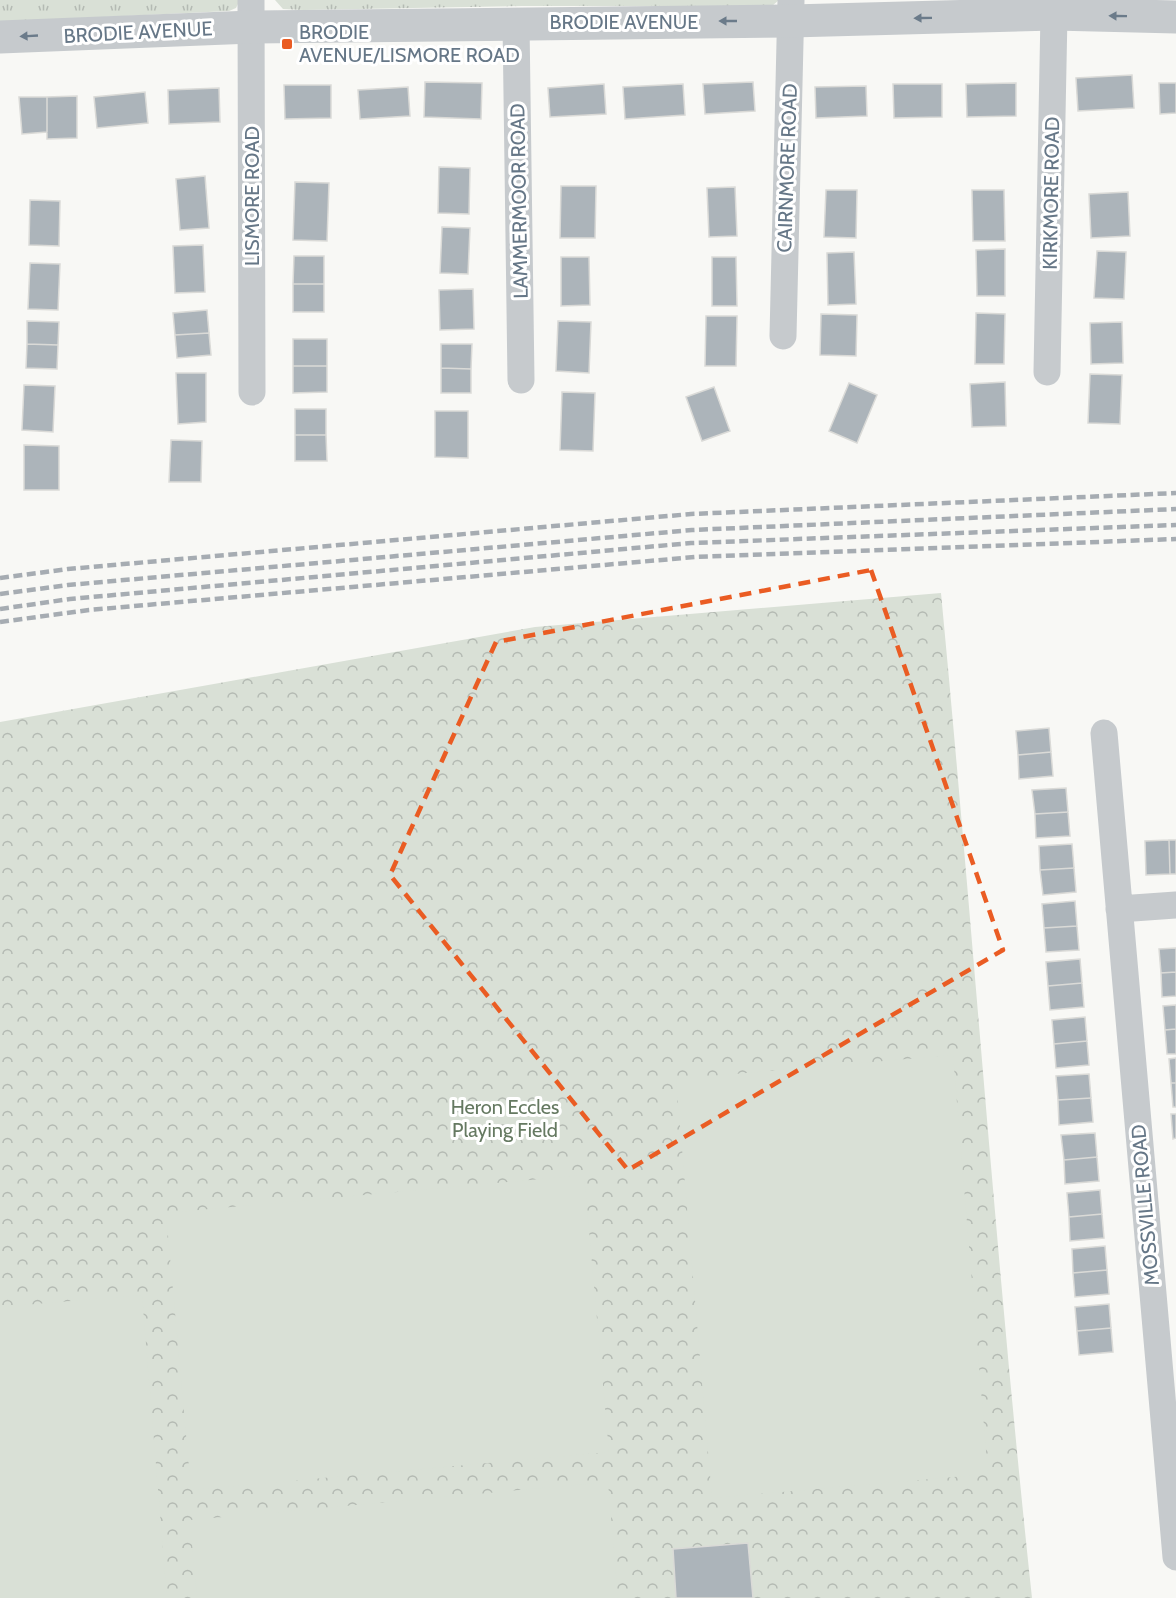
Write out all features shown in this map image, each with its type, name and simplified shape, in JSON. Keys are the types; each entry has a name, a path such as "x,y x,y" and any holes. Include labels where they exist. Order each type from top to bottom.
{"street":[{"name":"BRODIE AVENUE","path":"0,37 252,13 516,23 791,10 1176,17"},
{"name":"CAIRNMORE ROAD","path":"783,336 791,10"},
{"name":"LISMORE ROAD","path":"252,13 252,392"},
{"name":"KIRKMORE ROAD","path":"1047,372 1054,14"},
{"name":"LAMMERMOOR ROAD","path":"516,23 521,380"},
{"name":"MOSSVILLE ROAD","path":"1104,733 1176,1557"},
{"path":"1119,909 1176,905"}],"highlighted area":[{"path":"871,570 1003,950 628,1170 390,875 496,642"}],"green space":[{"path":"0,0 240,0 236,8 229,11 0,22"},
{"path":"275,0 779,0 772,6 523,6 303,10 283,9"},
{"name":"Heron Eccles Playing Field","path":"941,593 1007,1347 1032,1598 0,1598 0,722 535,627"},
{"path":"953,1055 988,1474 712,1498 676,1079"},
{"path":"584,1175 609,1452 191,1490 166,1213"},
{"path":"142,1295 167,1598 0,1598 0,1307"},
{"path":"608,1482 618,1598 197,1598 190,1520"}],"building":[{"path":"1132,75 1134,108 1078,111 1076,78"},
{"path":"425,82 482,83 481,119 424,117"},
{"path":"753,82 755,111 705,114 703,84"},
{"path":"1016,83 1016,116 967,117 966,84"},
{"path":"1159,83 1176,83 1176,113 1160,114"},
{"path":"604,84 606,114 550,117 548,88"},
{"path":"683,84 685,115 625,119 623,87"},
{"path":"893,84 942,84 942,117 894,118"},
{"path":"284,85 331,85 331,118 285,119"},
{"path":"866,86 867,116 816,118 815,87"},
{"path":"408,87 410,116 360,119 358,90"},
{"path":"219,88 220,122 169,124 168,90"},
{"path":"145,92 148,123 97,128 94,97"},
{"path":"77,96 77,138 47,139 47,97"},
{"path":"19,97 47,97 47,132 22,134"},
{"path":"439,167 470,168 469,214 438,213"},
{"path":"205,176 209,228 180,230 176,179"},
{"path":"295,182 329,183 327,241 293,240"},
{"path":"561,186 596,186 595,238 560,238"},
{"path":"735,187 737,236 709,237 707,188"},
{"path":"826,190 857,190 856,238 824,237"},
{"path":"972,190 1004,190 1005,241 973,241"},
{"path":"1128,192 1130,236 1091,238 1089,194"},
{"path":"30,200 60,201 59,246 29,245"},
{"path":"442,227 470,228 468,274 440,273"},
{"path":"203,245 205,292 175,293 173,246"},
{"path":"1005,249 1005,296 977,296 976,250"},
{"path":"1097,251 1126,252 1124,299 1094,298"},
{"path":"854,252 856,304 828,305 827,253"},
{"path":"294,256 324,256 324,284 293,284"},
{"path":"561,257 589,257 590,305 561,306"},
{"path":"712,257 736,257 737,306 712,306"},
{"path":"30,263 60,264 58,310 28,309"},
{"path":"293,284 324,284 324,312 293,312"},
{"path":"473,289 474,329 440,330 439,290"},
{"path":"207,310 209,333 175,335 173,313"},
{"path":"976,313 1005,314 1004,364 975,364"},
{"path":"821,314 857,315 856,356 820,355"},
{"path":"706,316 737,316 736,366 705,366"},
{"path":"27,321 59,322 58,345 27,344"},
{"path":"558,321 591,322 589,373 556,371"},
{"path":"1122,322 1123,363 1091,364 1090,323"},
{"path":"209,333 211,355 177,358 175,335"},
{"path":"293,339 327,339 327,366 293,366"},
{"path":"27,344 58,345 57,369 26,368"},
{"path":"441,344 472,344 471,369 441,368"},
{"path":"293,366 327,366 327,392 293,393"},
{"path":"441,368 471,369 471,393 441,393"},
{"path":"176,373 206,373 206,422 178,424"},
{"path":"1090,374 1122,375 1120,424 1088,423"},
{"path":"1005,382 1006,426 972,427 970,384"},
{"path":"849,383 877,395 857,443 829,431"},
{"path":"24,385 55,386 53,432 22,430"},
{"path":"714,387 730,431 702,441 686,397"},
{"path":"562,392 595,393 593,451 560,450"},
{"path":"295,409 326,409 326,435 295,435"},
{"path":"435,411 468,411 468,458 435,457"},
{"path":"295,435 326,435 327,461 295,461"},
{"path":"171,440 202,441 201,482 169,482"},
{"path":"24,445 59,446 59,490 24,490"},
{"path":"1049,728 1051,752 1018,755 1016,731"},
{"path":"1051,752 1053,776 1019,779 1018,755"},
{"path":"1066,788 1068,812 1035,814 1032,790"},
{"path":"1068,812 1070,836 1036,838 1035,814"},
{"path":"1169,840 1170,874 1146,875 1145,841"},
{"path":"1169,840 1176,840 1176,874 1170,874"},
{"path":"1072,844 1074,868 1040,870 1039,846"},
{"path":"1074,868 1076,892 1043,895 1040,870"},
{"path":"1075,901 1077,926 1044,928 1042,904"},
{"path":"1077,926 1079,950 1046,952 1044,928"},
{"path":"1176,948 1176,972 1161,973 1159,949"},
{"path":"1080,959 1082,983 1048,986 1046,962"},
{"path":"1176,972 1176,996 1162,997 1161,973"},
{"path":"1082,983 1084,1007 1050,1010 1048,986"},
{"path":"1176,1005 1176,1029 1165,1030 1163,1006"},
{"path":"1085,1017 1087,1041 1054,1044 1052,1020"},
{"path":"1176,1029 1176,1054 1167,1054 1165,1030"},
{"path":"1087,1041 1089,1065 1056,1068 1054,1044"},
{"path":"1176,1058 1176,1083 1171,1083 1169,1059"},
{"path":"1089,1074 1091,1098 1058,1100 1056,1076"},
{"path":"1171,1083 1176,1083 1176,1107 1173,1107"},
{"path":"1091,1098 1093,1122 1059,1125 1058,1100"},
{"path":"1171,1114 1176,1114 1176,1138 1173,1139"},
{"path":"1095,1133 1097,1157 1064,1160 1061,1135"},
{"path":"1097,1157 1099,1181 1065,1184 1064,1160"},
{"path":"1100,1190 1102,1214 1069,1217 1067,1193"},
{"path":"1102,1214 1104,1238 1070,1241 1069,1217"},
{"path":"1105,1246 1107,1270 1073,1273 1072,1249"},
{"path":"1107,1270 1109,1294 1075,1297 1073,1273"},
{"path":"1109,1304 1111,1328 1077,1331 1075,1307"},
{"path":"1111,1328 1113,1352 1079,1355 1077,1331"},
{"path":"748,1543 753,1598 676,1598 673,1549"}],"railway":[{"path":"0,578 68,569 691,514 1176,493"},
{"path":"0,594 68,585 692,530 1176,509"},
{"path":"0,609 70,599 691,543 1176,525"},
{"path":"0,622 89,610 695,557 1176,539"}],"place":[{"name":"BRODIE AVENUE/LISMORE ROAD","path":"287,44"}]}
